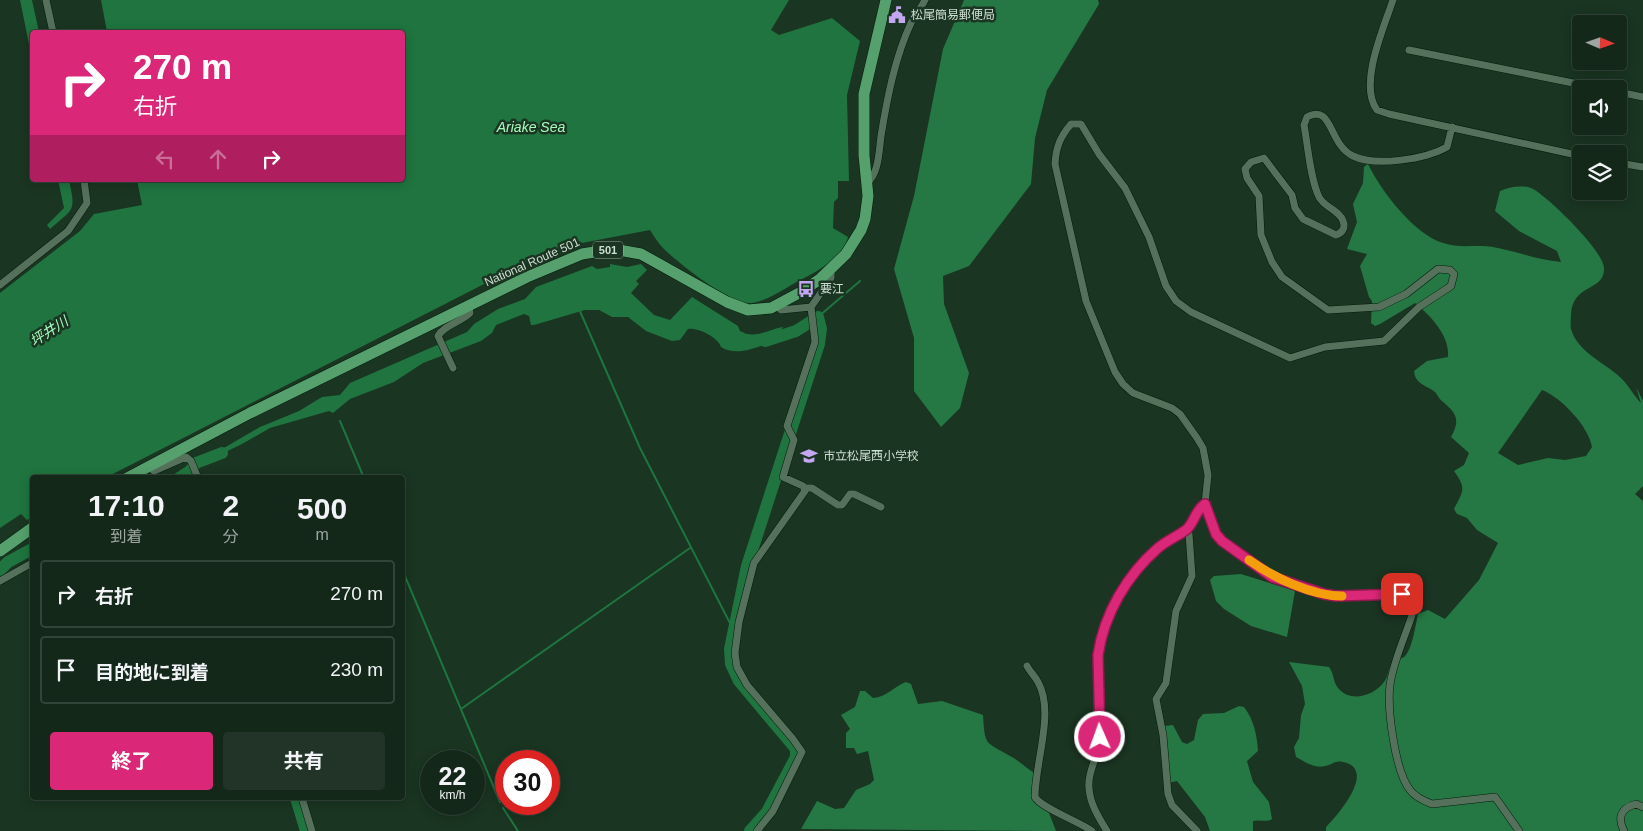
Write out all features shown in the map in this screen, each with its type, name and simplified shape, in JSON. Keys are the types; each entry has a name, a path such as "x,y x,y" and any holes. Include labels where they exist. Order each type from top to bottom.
{"highway":[{"name":"National Route 501","path":"132,475 469,306 566,260 596,250 613,249 628,251 652,259 738,307 762,310 777,306 801,292 831,269 846,254 861,230 867,208 864,155 864,94 886,0"},
{"path":"0,551 30,529"}],"street":[{"path":"46,0 53,30"},
{"path":"867,183 872,179 876,167 887,99 905,38 925,0"},
{"path":"1393,0 1374,58 1370,79 1373,104 1377,110 1540,149 1572,154"},
{"path":"1409,50 1572,83"},
{"path":"1627,93 1643,96"},
{"path":"1452,127 1447,147 1437,153 1418,158 1369,160 1353,156 1341,148 1326,118 1322,114 1314,113 1307,117 1304,125 1317,191 1325,206 1341,216 1343,221 1344,228 1336,236 1303,219 1295,208 1292,195 1264,158 1251,162 1245,169 1247,178 1259,196 1261,236 1272,262 1282,277 1328,310 1379,307 1406,294 1438,269 1444,269 1454,274 1451,286 1419,307 1384,341 1325,347 1290,358 1191,312 1176,301 1166,286 1149,237 1125,188 1098,154 1081,124 1072,124 1062,135 1056,150 1055,164 1090,314 1123,384 1133,393 1172,408 1180,414 1203,448 1208,476 1205,504 1216,534 1222,541 1272,577 1336,596 1402,594 1408,599 1412,615 1390,683 1389,701 1390,724 1401,772 1405,781 1410,790 1423,801 1432,804 1495,798 1519,831"},
{"path":"1627,164 1643,167"},
{"path":"0,285 68,231 87,202 84,182"},
{"path":"831,269 831,278 812,310 816,335 787,426 794,440 784,477 805,488 812,488 838,505 842,505 850,494 854,494 881,507"},
{"path":"453,368 439,339 441,331 465,318 470,313 469,306"},
{"path":"777,306 781,310 812,310"},
{"path":"148,466 154,471 186,457 191,461 197,474"},
{"path":"757,831 773,811 802,752 741,675 735,653 736,636 754,563 805,491 805,488"},
{"path":"1108,831 1096,814 1090,796 1089,777 1099,750 1098,655 1100,644 1118,596 1132,577 1170,537 1187,529 1198,508 1205,504"},
{"path":"1187,529 1192,576 1176,611 1166,683 1159,690 1156,699 1163,736 1168,794 1172,805 1197,831"},
{"path":"0,581 30,564"},
{"path":"1027,666 1038,682 1046,714 1035,776 1035,797 1050,809 1071,817 1092,831"},
{"path":"303,800 312,831"},
{"path":"1624,831 1620,824 1622,810 1626,806 1636,804 1643,807"}],"shaded area":[{"path":"964,0 1098,0 1099,4 1047,90 1035,138 1031,184 969,266 943,276 944,304 969,373 960,408 941,427 914,391 914,338 894,269 914,196 943,49"},
{"path":"1368,164 1381,186 1410,221 1421,231 1443,243 1456,246 1493,247 1561,262 1557,251 1519,231 1495,211 1500,191 1521,186 1533,189 1562,213 1595,249 1601,260 1604,268 1603,276 1600,281 1577,297 1571,314 1571,329 1580,345 1616,373 1641,403 1636,387 1643,401 1643,486 1635,494 1643,501 1643,831 1326,831 1326,827 1352,793 1357,774 1353,766 1343,762 1318,767 1296,757 1294,747 1299,738 1301,715 1305,704 1302,686 1289,662 1329,667 1335,683 1343,693 1362,696 1374,691 1386,680 1393,661 1403,658 1407,654 1418,614 1428,610 1445,619 1479,580 1498,543 1477,530 1467,518 1457,514 1454,509 1460,498 1462,486 1454,471 1464,465 1469,453 1451,437 1456,425 1454,413 1435,392 1416,379 1414,371 1427,361 1448,357 1448,349 1443,334 1433,320 1415,303 1380,324 1375,326 1371,323 1372,301 1369,297 1360,266 1367,254 1347,249 1357,222 1353,204 1363,183 1364,167","holes":["1542,390 1565,406 1586,431 1592,447 1586,456 1565,460 1548,458 1518,465 1498,453"]},
{"path":"1241,574 1295,591 1287,637 1251,626 1224,609 1216,601 1210,580 1214,576"},
{"path":"906,682 911,684 918,704 942,701 983,715 988,742 1033,772 1033,794 1036,803 1049,813 1056,831 801,829 817,801 835,809 844,808 856,790 870,784 874,780 868,751 857,754 854,748 846,748 846,733 850,729 841,715 855,707 860,691 865,691 873,698 886,694"},
{"path":"1239,706 1244,707 1254,728 1258,751 1247,761 1253,782 1269,802 1272,819 1253,821 1253,831 1210,831 1205,817 1177,781 1168,783 1167,740 1164,726 1173,725 1182,742 1187,744 1194,740 1198,720 1203,714 1224,713"}],"water":[{"path":"20,0 32,0 39,30 30,30 30,49"},
{"name":"Ariake Sea","path":"101,0 789,0 771,30 779,35 832,18 860,41 847,95 849,181 838,181 838,198 834,202 833,228 848,237 842,250 826,265 774,295 753,303 733,298 706,283 663,248 650,230 582,243 552,258 525,263 111,475 30,475 30,518 27,520 21,514 0,528 0,293 80,231 94,214 142,205 137,182 405,182 405,30 107,30"},
{"path":"58,182 69,182 72,204 68,213 50,229 47,225 64,208"},
{"path":"610,264 627,267 641,264 647,270 636,281 639,284 631,293 654,315 670,320 692,297 738,326 740,331 746,333 757,334 783,327 779,334 780,338 750,349 735,351 721,347 712,336 697,330 688,329 680,340 672,341 646,331 628,317 612,317 599,310 585,310 534,325 531,325 529,316 524,314 496,325 492,333 481,341 423,363 394,382 350,399 333,413 329,411 270,428 207,461 205,459 260,427 299,411 322,397 340,395 350,383 467,332 474,324 498,309 525,299 536,287 592,266 597,269 610,267"}],"waterway":[{"path":"818,317 860,281"},
{"path":"579,309 640,448 733,629"},
{"path":"750,831 767,812 796,757 796,749 739,681 731,664 730,649 747,566 819,344 821,329 818,317 796,331 765,341"},
{"path":"340,421 363,475"},
{"path":"184,475 190,471 196,463 222,453"},
{"path":"461,709 690,548"},
{"path":"0,570 8,562 30,550"},
{"path":"405,576 495,790"},
{"path":"297,800 306,831"},
{"path":"508,815 518,831"}],"slow traffic":[{"path":"1249,560 1272,577 1324,594 1342,596"}],"place":[{"name":"松尾簡易郵便局","path":"897,15"},
{"name":"要江","path":"806,289"},
{"name":"市立松尾西小学校","path":"809,456"}],"route":[{"path":"1100,737 1098,655 1100,644 1118,596 1156,550 1170,537 1187,529 1198,508 1205,504 1216,534 1222,541 1272,577 1336,596 1402,594"}],"water label":[{"name":"坪井川","path":"49,331"}]}
